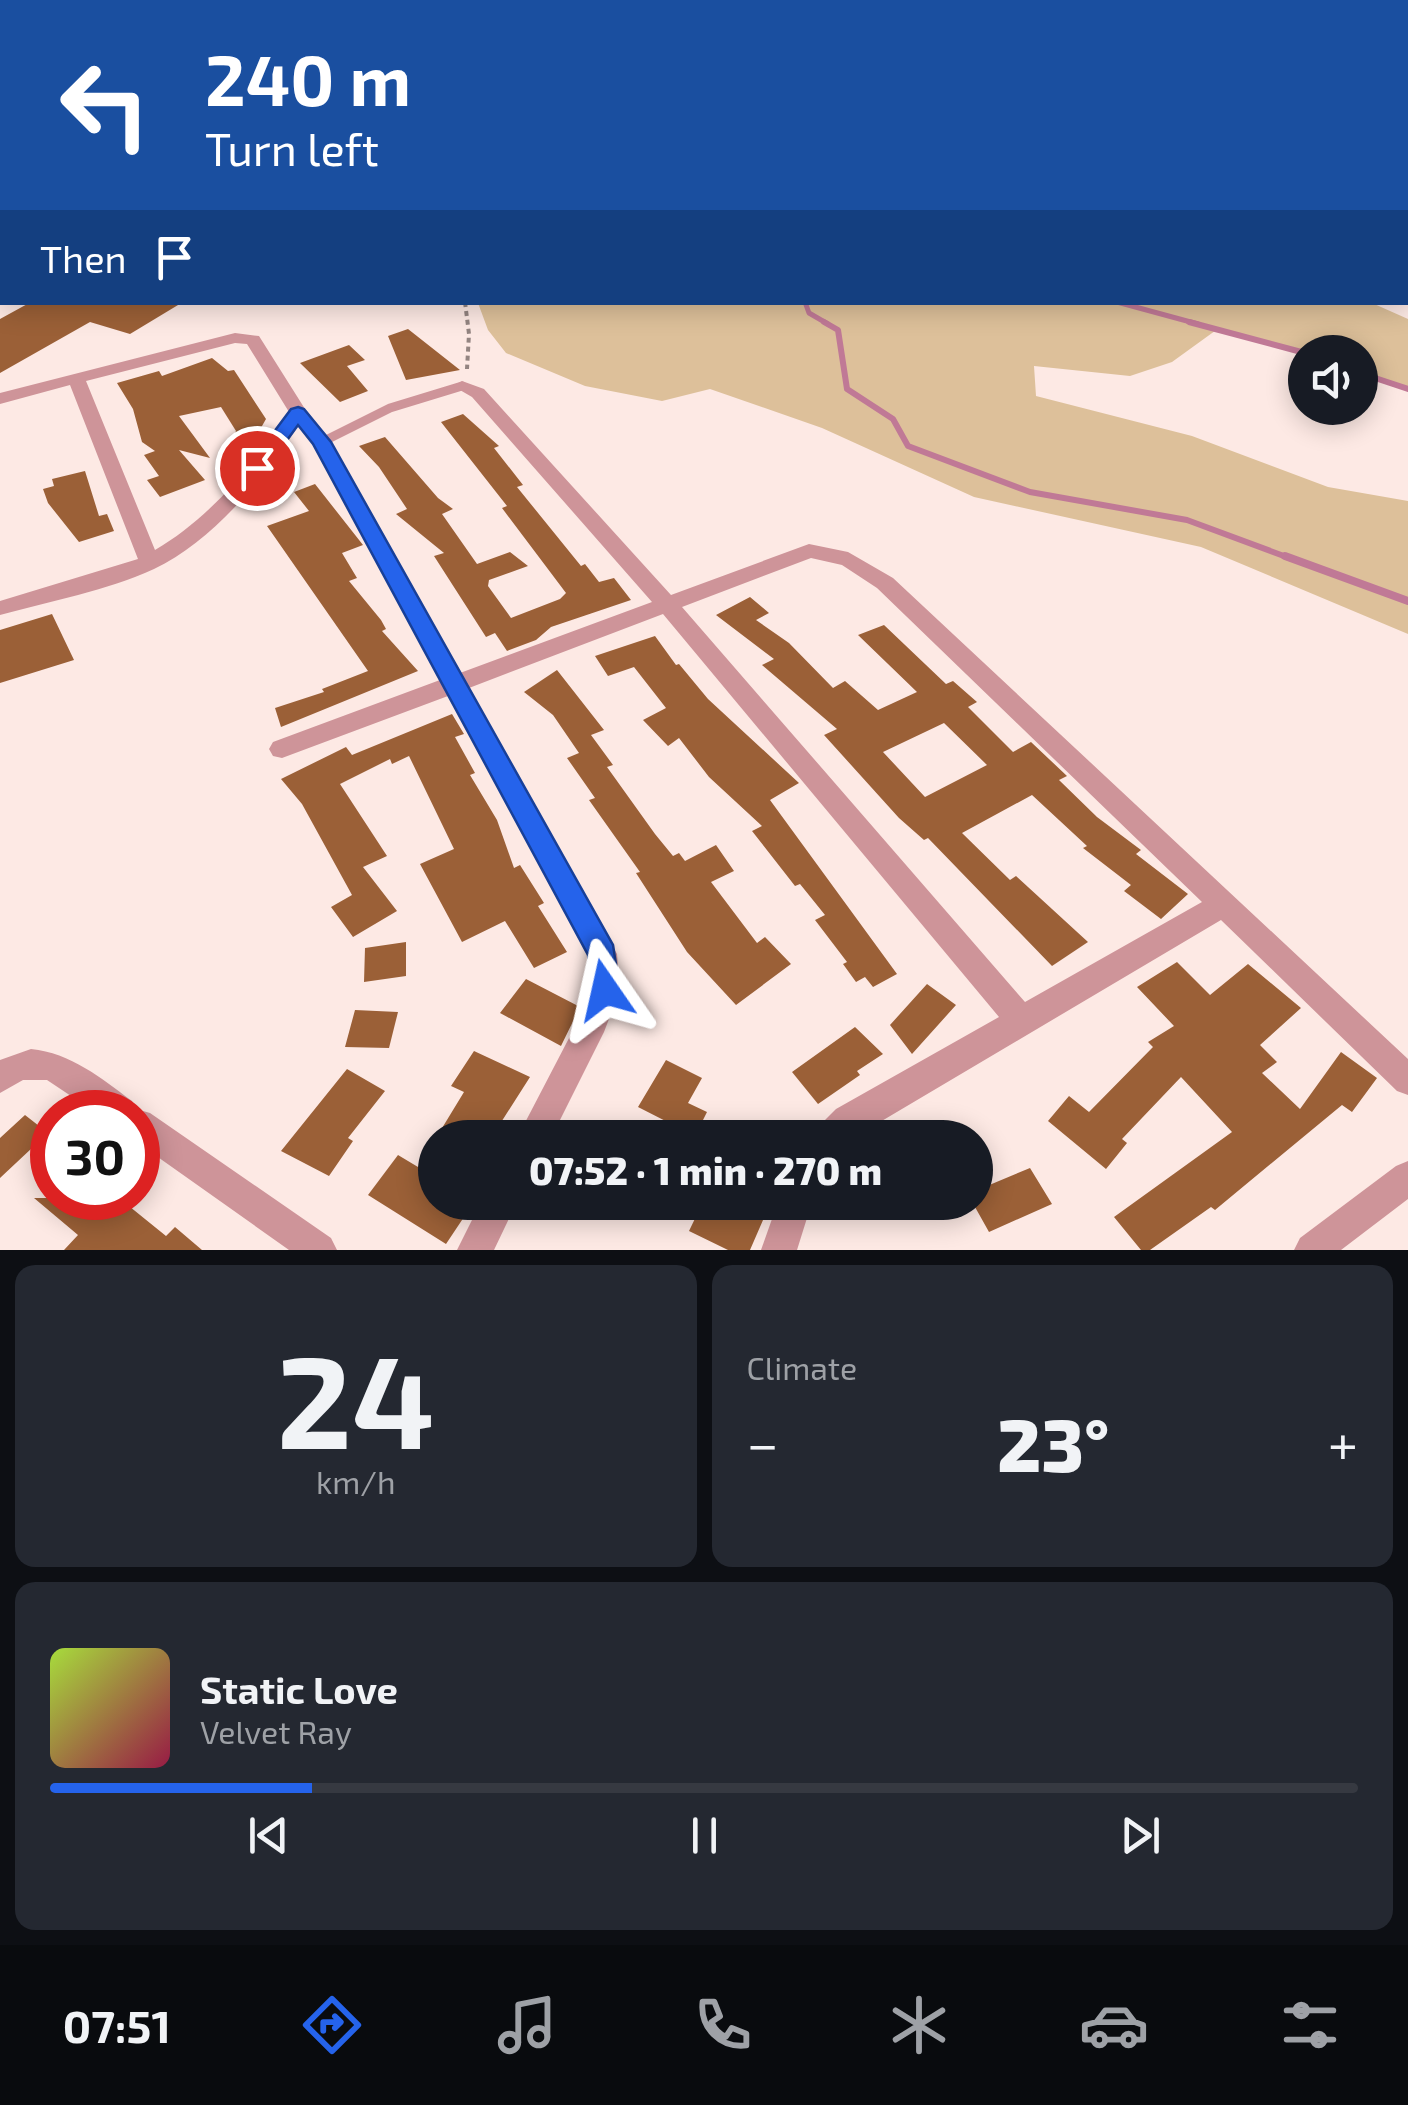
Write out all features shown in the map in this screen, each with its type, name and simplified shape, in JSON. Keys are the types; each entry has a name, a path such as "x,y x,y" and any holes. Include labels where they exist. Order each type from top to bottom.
{"street":[{"path":"0,399 206,343 234,338 253,340 298,412 322,442 602,954 605,990 594,1022 543,1120"},
{"path":"76,379 150,562"},
{"path":"462,386 478,393 665,602 1022,1021"},
{"path":"0,608 150,562 200,526 234,493 279,443 298,412"},
{"path":"282,749 665,602 809,551 833,551 852,559 885,583 1408,1080"},
{"path":"847,1120 1222,906"},
{"path":"0,1078 25,1062 49,1063 88,1090"},
{"path":"160,1139 319,1250"},
{"path":"1312,1250 1408,1178"},
{"path":"475,1250 491,1220"},
{"path":"779,1250 790,1220"}],"lane":[{"path":"322,442 378,410 420,393 462,386"}],"path":[{"path":"462,386 469,352 465,305"}],"shaded area":[{"path":"479,305 1376,305 1408,319 1408,389 1378,379 1378,335 1288,335 1288,348 1219,328 1172,362 1130,376 1034,366 1036,396 1192,436 1328,487 1408,501 1408,634 1201,547 974,497 822,428 710,389 662,401 585,386 506,353 488,330"}],"building":[{"path":"26,305 178,305 130,334 90,322 0,373 0,319"},
{"path":"408,329 460,370 406,380 388,336"},
{"path":"349,345 365,360 347,366 368,391 340,402 300,363"},
{"path":"212,358 228,371 234,370 266,419 239,466 221,461 236,431 221,407 179,416 210,458 179,450 205,480 160,497 147,480 159,476 144,455 155,451 142,442 133,409 117,383 159,371 162,376"},
{"path":"463,414 499,446 494,448 523,485 517,487 581,566 585,564 599,582 614,578 631,600 551,627 536,640 507,651 495,633 486,637 434,556 444,553 396,514 407,509 379,467 359,446 385,437 438,498 453,509 442,514 477,564 510,552 528,566 489,580 488,586 511,618 566,593 502,508 507,506 441,422"},
{"path":"85,471 99,516 107,514 114,531 79,542 48,503 43,489 54,486 52,479"},
{"path":"315,484 363,545 342,553 357,578 349,581 381,620 386,629 382,631 418,671 281,727 275,708 324,692 322,689 368,671 267,526 309,511 294,492"},
{"path":"750,597 769,613 756,620 789,643 833,688 845,681 878,710 917,692 858,635 884,625 946,684 953,681 977,702 968,707 1013,752 1031,742 1067,776 1059,780 1097,817 1141,850 1136,854 1188,894 1161,919 1124,891 1131,885 1083,848 1087,846 1032,795 962,833 1010,880 1016,876 1088,942 1052,966 928,838 924,840 899,818 824,735 837,729 762,665 774,659 716,615","holes":["944,723 987,765 925,797 883,752"]},
{"path":"52,614 74,660 0,683 0,630"},
{"path":"655,636 708,699 799,783 770,800 897,974 873,987 865,977 856,982 843,964 847,962 815,920 825,915 800,884 795,886 752,831 762,826 709,777 679,738 668,746 643,720 666,708 634,667 608,676 595,656"},
{"path":"557,670 604,730 591,735 613,765 607,767 655,834 673,856 679,853 685,861 716,845 734,871 711,882 757,943 765,937 791,964 736,1005 687,952 636,873 640,872 589,800 595,798 567,758 579,753 553,715 524,692"},
{"path":"452,714 464,734 455,737 475,773 470,775 497,820 514,868 520,865 544,903 538,906 567,952 534,968 505,921 462,942 420,864 454,849 409,756 392,764 390,759 340,784 387,856 363,867 397,911 353,937 331,907 352,895 302,804 281,779 346,747 352,755"},
{"path":"406,942 406,976 364,982 365,948"},
{"path":"1177,962 1210,995 1248,964 1301,1008 1260,1045 1277,1062 1262,1073 1300,1109 1341,1052 1377,1078 1352,1112 1342,1105 1215,1210 1211,1207 1150,1250 1141,1250 1114,1217 1232,1132 1181,1077 1122,1139 1127,1143 1106,1169 1048,1121 1069,1096 1089,1112 1153,1047 1148,1042 1174,1026 1137,987"},
{"path":"526,979 580,1007 561,1046 500,1013"},
{"path":"927,984 956,1005 912,1054 890,1025"},
{"path":"355,1010 398,1012 389,1048 345,1047"},
{"path":"855,1027 883,1054 818,1104 792,1072"},
{"path":"474,1051 530,1077 503,1120 447,1120 464,1092 451,1086"},
{"path":"666,1060 702,1078 688,1103 707,1112 703,1120 664,1120 638,1107"},
{"path":"347,1069 385,1091 348,1138 353,1141 329,1176 281,1151"},
{"path":"25,1115 30,1119 30,1150 0,1178 0,1138"},
{"path":"398,1155 418,1167 418,1220 462,1220 446,1244 368,1195"},
{"path":"1030,1168 1052,1204 989,1232 982,1220 993,1220 993,1183"},
{"path":"60,1220 146,1220 166,1236 175,1227 202,1250 64,1250 78,1235"},
{"path":"694,1220 763,1220 750,1250 728,1250 689,1231"}],"waterway":[{"path":"806,305 809,313 828,324"},
{"path":"1128,305 1198,324"},
{"path":"824,322 838,330 847,389 893,419 908,446 1030,492 1187,520 1292,559"},
{"path":"1189,322 1288,348"},
{"path":"1378,379 1408,389"},
{"path":"1285,556 1408,601"}],"route":[{"path":"257,468 298,412 322,442 602,954 605,990"}]}
